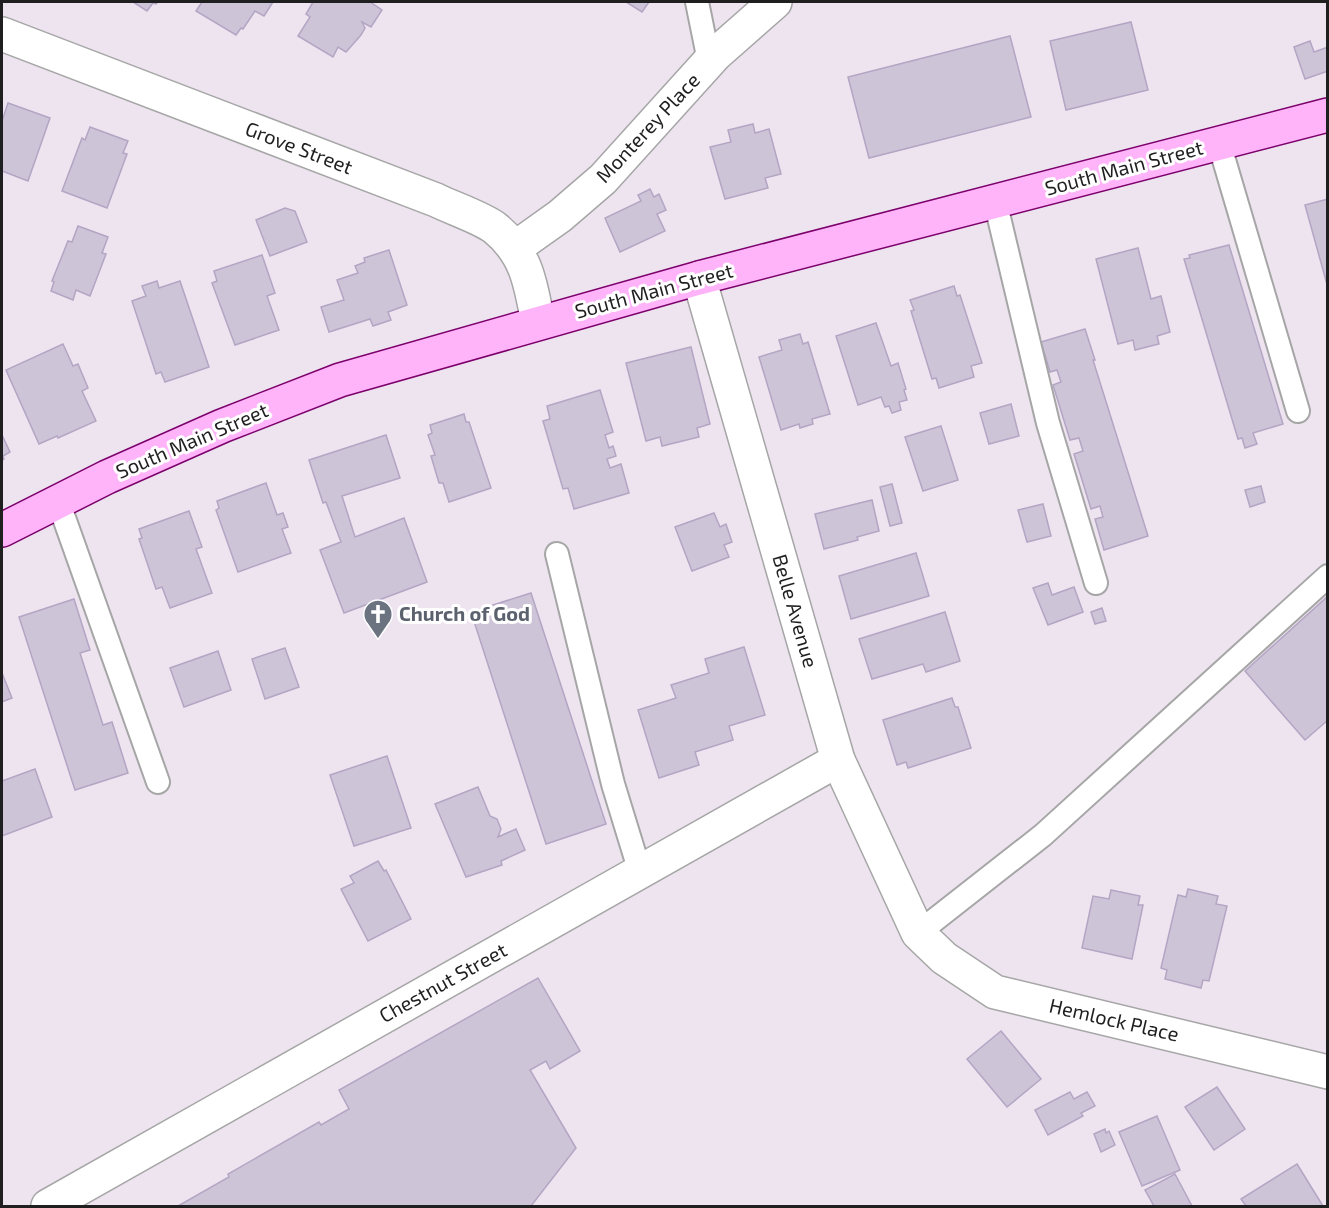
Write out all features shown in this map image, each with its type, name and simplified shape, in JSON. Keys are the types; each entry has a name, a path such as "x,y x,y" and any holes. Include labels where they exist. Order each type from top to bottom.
{"main road":[{"name":"South Main Street","path":"2,530 107,477 222,426 340,380 699,278 1328,115"}],"street":[{"name":"Monterey Place","path":"515,248 560,216 603,179 709,61 775,2"},
{"name":"Grove Street","path":"2,33 436,200 494,226 515,248 529,275 538,323"},
{"name":"Belle Avenue","path":"699,278 838,760 918,933"},
{"name":"Chestnut Street","path":"48,1206 838,760"},
{"name":"Hemlock Place","path":"918,933 944,958 995,992 1328,1072"}],"lane":[{"path":"697,2 709,61"},
{"path":"1219,143 1298,411"},
{"path":"995,201 1048,423 1096,583"},
{"path":"58,501 158,782"},
{"path":"557,554 613,784 640,872"},
{"path":"918,933 1043,835 1328,576"}],"building":[{"path":"133,2 158,2 153,3 147,11"},
{"path":"202,2 273,2 264,16 255,11 236,35 196,11"},
{"path":"313,2 370,2 382,10 371,27 362,22 365,28 346,52 338,47 333,57 298,36 310,17 306,14"},
{"path":"626,2 649,2 642,12"},
{"path":"1131,22 1148,90 1066,110 1050,41"},
{"path":"1010,36 1031,117 869,158 848,77"},
{"path":"1310,41 1314,52 1328,47 1328,71 1305,79 1294,47"},
{"path":"8,103 50,118 28,181 2,171 2,121"},
{"path":"753,124 755,133 769,129 781,174 765,178 768,188 725,199 710,147 731,142 728,130"},
{"path":"90,127 128,141 123,153 127,154 107,208 62,191 82,138 85,140"},
{"path":"650,189 654,197 659,194 666,210 657,214 665,231 620,252 605,218 641,201 638,195"},
{"path":"1328,199 1328,288 1305,205"},
{"path":"285,208 295,211 307,242 270,256 256,220"},
{"path":"78,226 108,237 102,253 106,254 90,296 76,290 73,300 51,291 54,282 52,281 68,241 72,242"},
{"path":"1229,245 1283,424 1253,433 1257,444 1245,448 1242,438 1238,439 1184,259 1190,258 1189,255"},
{"path":"1138,248 1151,299 1161,296 1170,332 1157,336 1159,344 1135,350 1133,340 1118,344 1096,259"},
{"path":"389,250 407,305 388,312 391,320 373,326 370,319 329,332 321,307 344,300 337,280 358,273 355,266 365,262 364,258"},
{"path":"262,255 275,293 267,296 279,330 235,345 212,283 217,281 214,271"},
{"path":"157,281 159,288 180,281 209,367 165,382 161,372 156,374 132,301 146,296 142,286"},
{"path":"954,286 957,296 960,295 982,363 971,366 974,377 939,388 936,378 932,379 911,311 914,310 910,300"},
{"path":"876,323 891,366 898,363 906,389 904,390 907,400 899,402 901,410 892,413 889,406 885,407 881,397 858,405 836,336"},
{"path":"1085,329 1148,536 1104,550 1095,519 1103,517 1100,506 1091,509 1074,454 1083,451 1079,438 1070,440 1053,385 1061,382 1057,370 1050,372 1041,342"},
{"path":"800,334 803,344 808,342 830,414 812,419 813,424 800,428 799,424 781,430 759,357 782,350 779,340"},
{"path":"63,344 73,366 78,364 88,388 82,391 96,421 39,444 6,370"},
{"path":"691,347 710,424 697,428 699,437 662,446 660,437 646,441 626,363"},
{"path":"600,390 613,432 605,435 609,448 613,446 616,456 607,459 610,468 621,464 629,493 574,509 568,488 563,489 543,421 550,419 547,406"},
{"path":"1011,404 1019,436 989,444 980,413"},
{"path":"464,414 466,422 469,422 491,488 449,502 443,483 439,483 431,456 435,455 428,435 432,433 430,425"},
{"path":"941,426 958,480 923,491 905,437"},
{"path":"2,435 10,452 3,456 2,460"},
{"path":"386,435 400,478 342,496 355,537 404,518 427,582 344,613 320,550 341,542 326,502 323,503 309,460"},
{"path":"266,483 277,515 283,513 288,527 282,529 291,553 238,572 216,510 219,508 217,501"},
{"path":"892,484 902,523 890,526 880,487"},
{"path":"1261,486 1265,502 1250,507 1245,490"},
{"path":"872,500 879,531 857,537 858,540 824,549 815,514"},
{"path":"1043,504 1051,536 1027,542 1018,510"},
{"path":"189,511 202,547 196,549 212,593 170,608 162,587 156,589 139,539 142,538 139,529"},
{"path":"714,513 720,527 726,524 732,542 724,545 729,557 692,571 675,527"},
{"path":"916,553 929,596 851,619 839,576"},
{"path":"1048,583 1052,595 1074,587 1083,612 1048,625 1033,588"},
{"path":"531,593 606,824 546,844 471,612"},
{"path":"1328,596 1328,720 1305,740 1245,671"},
{"path":"74,599 90,650 80,653 103,725 112,722 128,773 75,790 19,617"},
{"path":"1102,608 1106,621 1095,624 1091,612"},
{"path":"945,612 960,661 926,672 923,664 872,679 859,639"},
{"path":"744,647 765,715 729,726 733,740 695,752 699,765 659,778 638,710 676,698 671,685 709,673 705,659"},
{"path":"285,648 299,687 265,699 252,659"},
{"path":"218,651 231,690 184,707 170,668"},
{"path":"2,673 12,698 2,702"},
{"path":"952,698 955,707 958,707 971,748 908,768 906,762 897,765 883,720"},
{"path":"387,756 411,828 354,846 330,775"},
{"path":"35,769 52,817 2,836 2,781"},
{"path":"478,787 490,816 497,819 501,829 498,837 516,829 525,850 501,861 502,865 466,877 435,804"},
{"path":"378,861 384,871 386,870 411,919 368,941 341,889 354,883 350,876"},
{"path":"1188,889 1218,896 1216,904 1227,906 1209,981 1203,980 1201,988 1165,979 1167,970 1161,968 1178,895 1186,897"},
{"path":"1111,890 1140,896 1138,905 1143,905 1132,959 1082,948 1093,896 1109,899"},
{"path":"538,978 580,1051 550,1069 546,1061 530,1070 576,1148 531,1206 178,1206 229,1177 228,1174 319,1122 321,1125 349,1109 339,1090"},
{"path":"1001,1031 1041,1079 1007,1107 967,1059"},
{"path":"1217,1087 1245,1129 1214,1150 1185,1107"},
{"path":"1070,1092 1074,1099 1087,1092 1095,1106 1081,1113 1083,1116 1048,1135 1035,1110"},
{"path":"1157,1116 1180,1170 1142,1186 1119,1132"},
{"path":"1105,1129 1106,1133 1109,1131 1115,1145 1101,1152 1094,1134"},
{"path":"1297,1164 1323,1206 1246,1206 1241,1199"},
{"path":"1175,1174 1192,1206 1154,1206 1145,1190"}],"place":[{"name":"Church of God","path":"378,640"}]}
